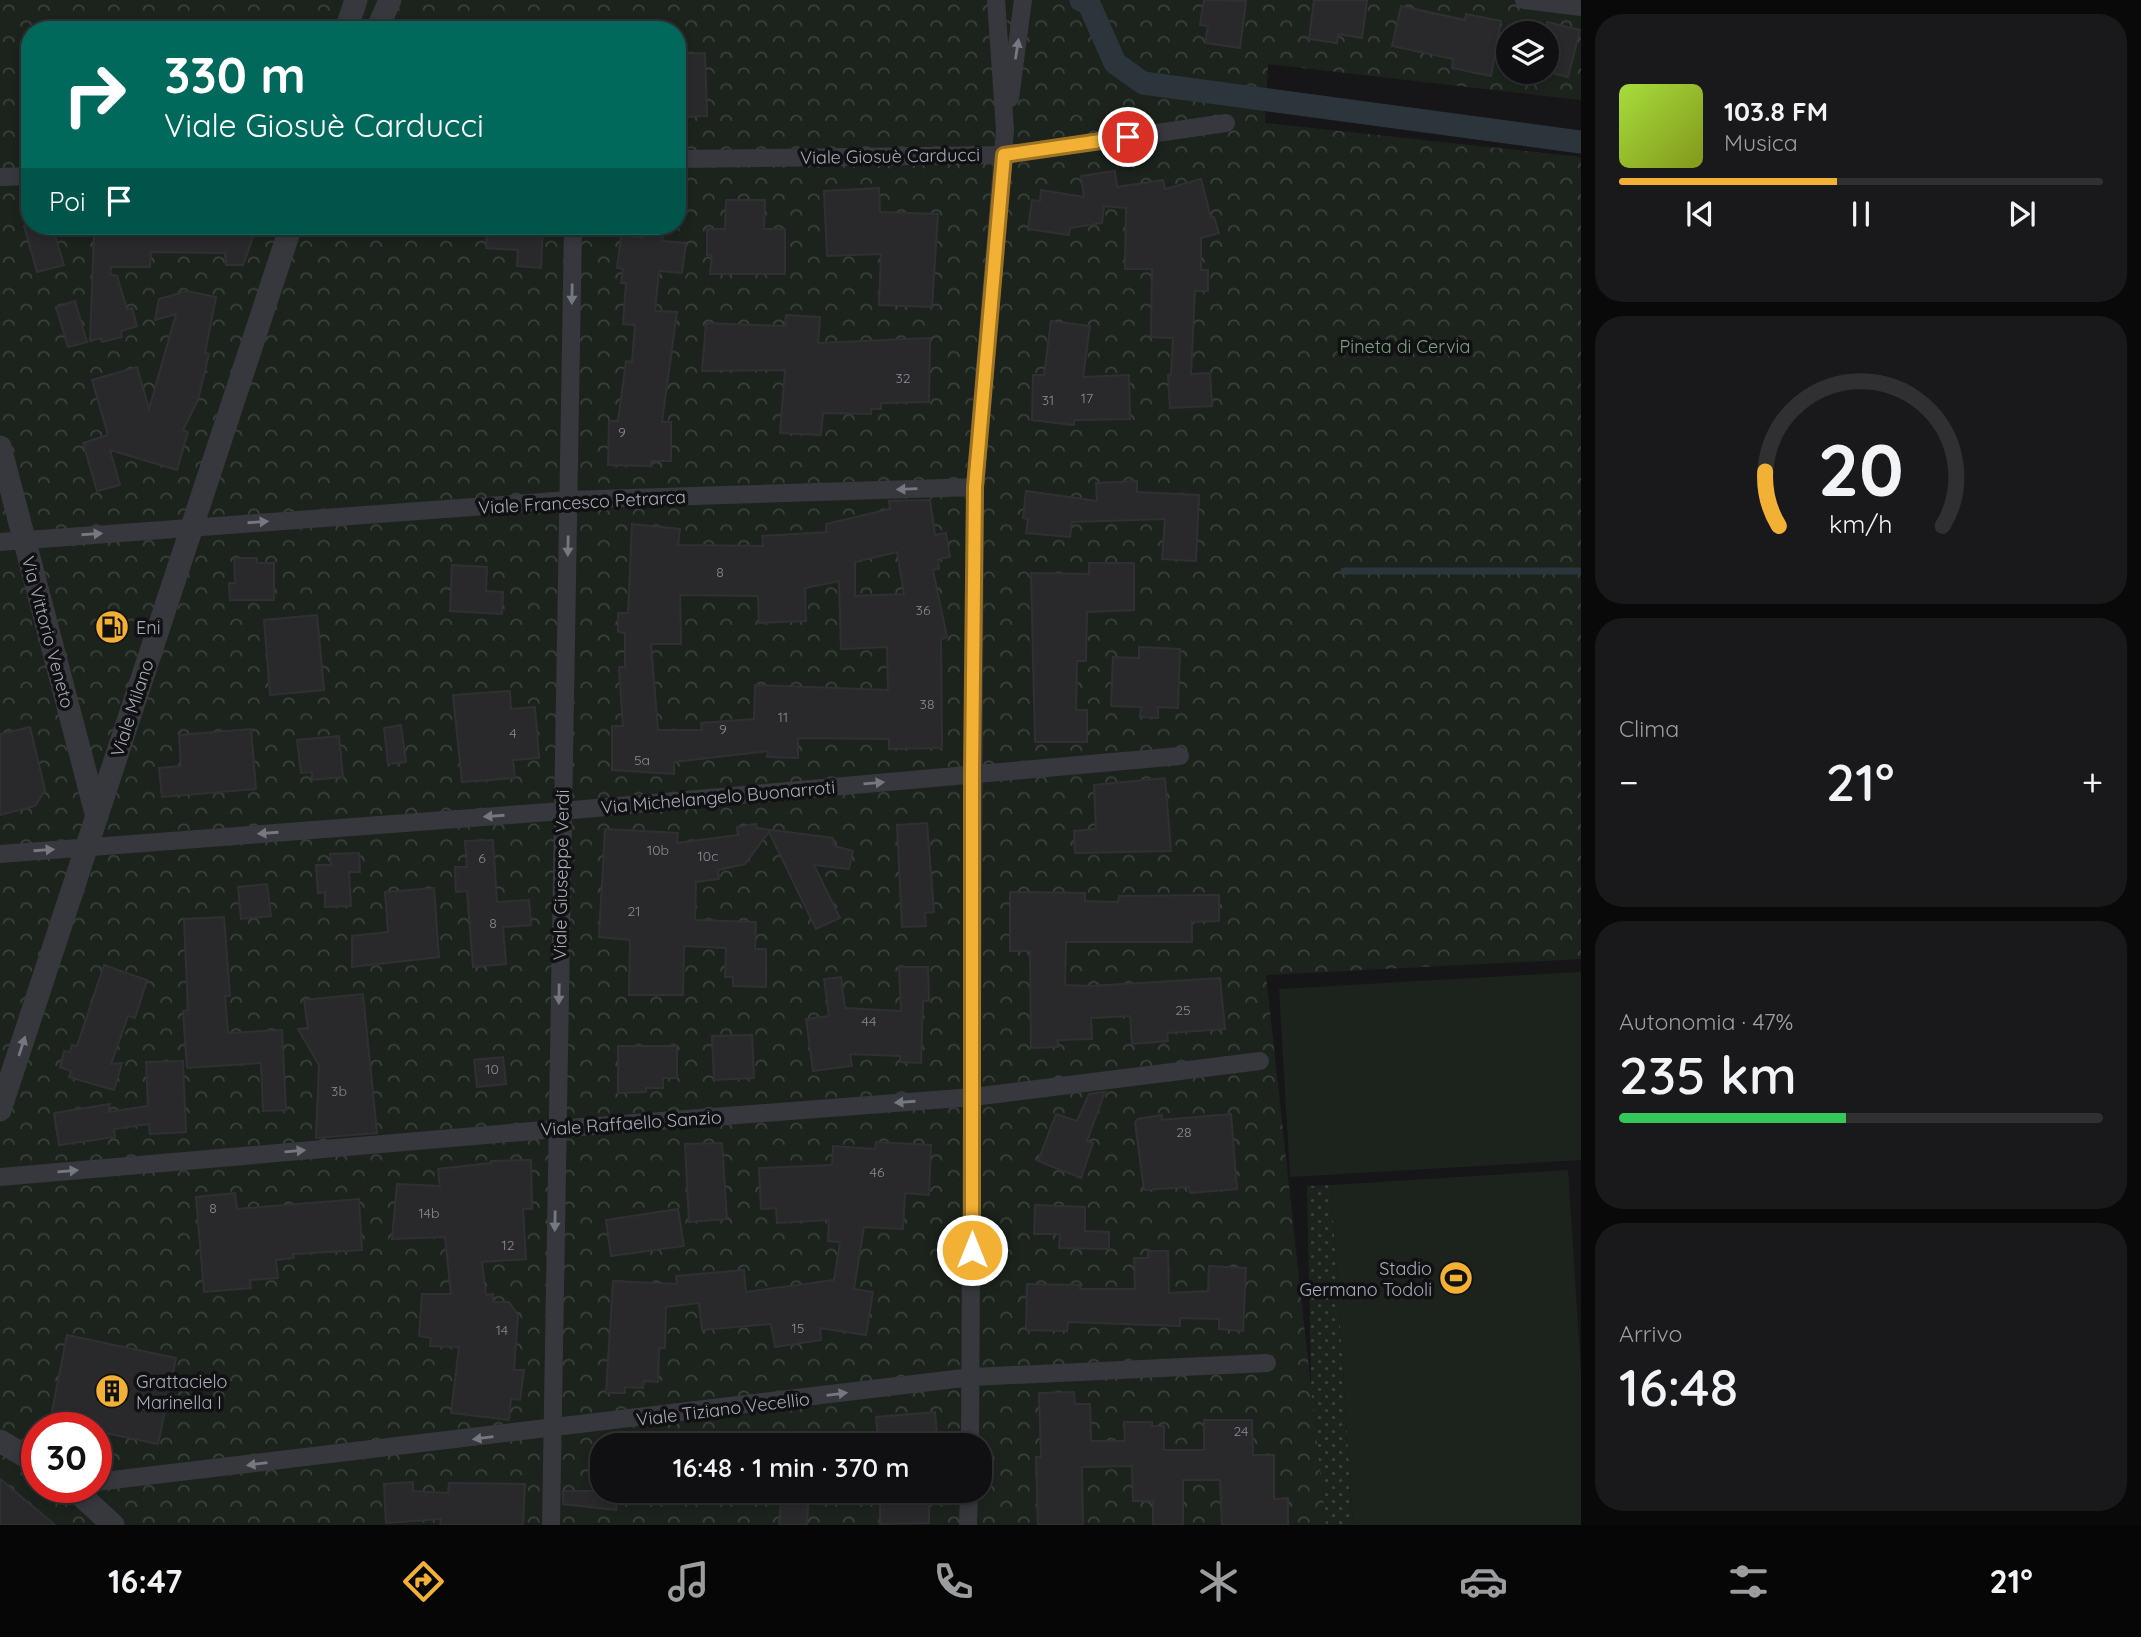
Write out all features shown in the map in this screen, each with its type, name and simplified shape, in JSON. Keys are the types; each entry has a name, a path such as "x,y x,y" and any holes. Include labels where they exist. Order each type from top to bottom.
{"street":[{"path":"381,21 390,0"},
{"path":"1524,0 1581,6"},
{"path":"995,7 1005,130"},
{"path":"970,1433 975,487 1005,130 1022,8"},
{"name":"Viale Giosuè Carducci","path":"686,159 1004,155 1226,123"},
{"path":"0,177 21,176"},
{"name":"Viale Milano","path":"0,1110 288,235"},
{"name":"Viale Giuseppe Verdi","path":"551,1525 573,235"},
{"name":"Via Vittorio Veneto","path":"0,447 97,817"},
{"name":"Viale Francesco Petrarca","path":"0,542 568,500 975,487"},
{"path":"81,757 98,765 117,755"},
{"name":"Via Michelangelo Buonarroti","path":"0,854 562,811 1180,756"},
{"name":"Viale Raffaello Sanzio","path":"0,1177 556,1129 973,1097 1260,1061"},
{"name":"Viale Tiziano Vecellio","path":"112,1480 551,1430 972,1377 1267,1363"},
{"path":"0,1441 21,1453"},
{"path":"89,1503 113,1525"},
{"path":"968,1525 969,1503"}],"green space":[{"name":"Pineta di Cervia","path":"0,0 1581,0 1581,100 1268,64 1265,123 1581,157 1581,959 1266,975 1326,1525 0,1525"},
{"path":"1581,972 1581,1160 1290,1177 1279,989"},
{"name":"Stadio Germano Todoli","path":"1568,1170 1581,1372 1581,1525 1353,1525 1331,1185"},
{"path":"1331,1185 1353,1525 1314,1525 1307,1186"}],"building":[{"path":"1204,0 1246,1 1240,48 1205,43 1208,26 1200,25"},
{"path":"1314,0 1367,0 1362,38 1338,34 1337,43 1309,39"},
{"path":"1401,6 1465,20 1466,14 1501,21 1496,21 1496,48 1491,76 1452,68 1453,59 1392,46"},
{"path":"1559,25 1580,30 1568,77 1559,75"},
{"path":"705,53 707,116 686,117 686,54"},
{"path":"1115,171 1117,187 1163,180 1165,189 1201,179 1211,218 1214,217 1219,233 1201,238 1201,270 1208,270 1208,291 1195,291 1191,374 1210,373 1212,406 1170,408 1168,375 1171,374 1173,338 1151,337 1152,269 1125,269 1126,208 1104,206 1102,223 1070,228 1069,235 1028,229 1032,200 1040,201 1041,190 1084,197 1081,176"},
{"path":"879,188 880,212 938,214 932,307 879,305 881,254 827,256 824,191"},
{"path":"726,200 765,200 764,229 785,229 785,274 710,274 712,255 707,255 707,229 725,229"},
{"path":"27,235 55,235 64,265 37,272"},
{"path":"94,235 254,235 243,265 226,265 225,253 151,252 150,267 111,267 110,274 117,276 127,309 132,308 137,326 121,331 122,337 102,342 101,338 90,341"},
{"path":"487,235 543,235 541,268 517,266 518,250 486,248"},
{"path":"621,235 642,238 644,235 663,235 662,241 686,243 682,273 659,271 655,311 677,312 662,422 671,422 671,461 651,461 651,466 608,465 609,421 618,421 626,361 632,362 635,325 623,324 626,283 621,283 623,269 617,268"},
{"path":"187,291 216,297 205,353 209,354 198,400 183,430 188,432 177,470 110,450 120,485 97,491 83,443 108,435 92,380 137,367 149,409 176,314 155,320 159,299"},
{"path":"75,301 87,342 68,347 56,307"},
{"path":"786,315 820,317 818,343 930,338 929,402 881,403 881,409 871,409 871,414 823,413 821,435 780,433 785,370 702,371 706,323 785,326"},
{"path":"1051,321 1090,326 1083,377 1129,375 1130,419 1074,420 1074,425 1032,420 1033,375 1044,375"},
{"path":"1137,481 1137,492 1199,495 1196,561 1162,559 1165,519 1072,522 1070,537 1026,533 1028,519 1023,518 1026,491 1097,501 1096,483"},
{"path":"930,500 935,535 946,533 950,557 938,559 939,569 933,570 947,637 941,639 942,748 889,749 889,739 798,738 798,758 767,757 768,751 674,762 674,774 612,770 612,726 623,726 619,667 625,667 625,633 618,632 618,613 628,613 632,524 680,529 678,545 763,546 762,536 827,532 826,524 890,509 889,501","holes":["897,552 904,594 855,596 855,562","839,581 841,649 887,647 888,690 755,685 754,719 701,723 702,730 658,730 651,644 681,644 680,595 758,596 759,623 806,621 805,588"]},
{"path":"234,558 257,558 257,563 274,563 274,600 230,600 229,583 235,583"},
{"path":"1089,563 1134,563 1134,610 1087,612 1086,661 1077,661 1076,710 1087,710 1087,742 1035,742 1031,573 1089,574"},
{"path":"452,565 487,567 486,591 503,592 502,614 450,611"},
{"path":"317,615 324,690 270,695 264,620"},
{"path":"1139,647 1180,649 1178,708 1158,707 1158,718 1140,717 1141,707 1111,706 1113,657 1139,658"},
{"path":"510,691 511,709 535,707 539,758 513,760 515,778 462,782 453,695"},
{"path":"401,725 406,762 388,764 384,728"},
{"path":"30,727 45,790 35,806 0,815 0,734"},
{"path":"251,729 256,789 162,797 159,768 181,766 179,735"},
{"path":"339,736 343,777 312,780 312,772 301,773 297,740"},
{"path":"1165,778 1171,851 1075,853 1074,831 1096,829 1094,785"},
{"path":"927,823 934,912 925,913 926,926 902,927 897,825"},
{"path":"756,824 757,828 833,838 834,846 853,851 849,869 814,865 840,918 816,929 769,832 745,864 718,870 719,879 696,882 695,920 756,922 755,949 766,949 766,987 733,986 733,977 725,977 726,948 684,946 683,995 629,995 630,940 599,937 605,829 678,833 677,843 738,835 737,827"},
{"path":"493,840 497,902 529,900 531,925 503,927 506,964 473,967 467,891 456,892 455,867 467,867 465,841"},
{"path":"359,853 360,872 349,872 351,906 325,907 325,892 318,893 316,865 331,865 330,854"},
{"path":"267,884 271,916 241,919 238,887"},
{"path":"434,888 439,957 352,967 352,936 388,932 385,892"},
{"path":"1010,892 1085,893 1085,901 1118,902 1119,896 1219,895 1219,921 1192,922 1192,942 1066,942 1065,985 1091,986 1220,978 1225,1029 1167,1033 1168,1041 1132,1044 1130,1016 1091,1018 1092,1039 1058,1040 1058,1047 1031,1048 1030,951 1010,951"},
{"path":"224,917 230,996 225,996 228,1033 282,1030 286,1110 263,1111 261,1063 187,1068 183,1011 188,1010 184,919"},
{"path":"104,965 147,980 135,1018 128,1016 111,1064 122,1063 114,1090 69,1077 71,1071 60,1067 64,1051 70,1052 72,1045 77,1046"},
{"path":"899,967 928,967 929,1001 923,1001 921,1063 900,1062 900,1056 850,1054 852,1066 813,1071 806,1019 829,1016 824,979 841,977 845,1008 901,1011"},
{"path":"363,994 377,1133 316,1138 319,1065 298,1029 308,1028 304,1000"},
{"path":"752,1035 754,1078 714,1080 712,1036"},
{"path":"618,1046 677,1046 677,1078 663,1078 663,1088 618,1093"},
{"path":"503,1057 506,1084 477,1087 474,1060"},
{"path":"183,1061 186,1132 150,1134 149,1124 114,1129 115,1137 59,1145 54,1113 110,1104 108,1112 148,1106 146,1062"},
{"path":"1105,1092 1087,1141 1093,1143 1081,1178 1038,1161 1056,1114 1077,1121 1089,1094"},
{"path":"1231,1114 1237,1189 1190,1193 1189,1187 1144,1190 1135,1122 1138,1119 1162,1115 1162,1120"},
{"path":"876,1142 931,1145 929,1195 905,1193 903,1229 864,1227 854,1289 873,1292 866,1335 820,1328 821,1340 775,1347 771,1324 702,1330 699,1303 666,1307 665,1348 659,1348 658,1382 644,1381 643,1388 625,1387 625,1393 606,1393 613,1281 677,1284 676,1276 744,1270 746,1292 834,1280 840,1242 828,1241 829,1220 777,1223 776,1208 761,1209 759,1168 832,1165 833,1146 875,1149"},
{"path":"722,1143 727,1219 689,1222 685,1144"},
{"path":"531,1160 532,1209 523,1209 526,1259 482,1262 486,1295 493,1294 493,1302 509,1302 518,1315 514,1370 524,1370 520,1400 511,1399 509,1420 451,1413 459,1347 430,1346 431,1338 419,1336 422,1294 451,1294 445,1237 392,1239 397,1184 440,1186 438,1169 491,1161"},
{"path":"235,1193 237,1209 359,1199 362,1250 293,1254 294,1258 276,1260 278,1278 250,1280 251,1288 204,1292 196,1197"},
{"path":"1035,1205 1085,1207 1085,1231 1109,1232 1109,1249 1059,1248 1060,1234 1034,1234"},
{"path":"678,1209 684,1246 611,1256 606,1220"},
{"path":"1148,1251 1168,1251 1169,1293 1208,1291 1209,1266 1246,1268 1243,1331 1219,1329 1219,1319 1180,1318 1180,1326 1068,1322 1067,1331 1026,1330 1027,1284 1080,1285 1080,1289 1135,1289 1134,1258 1148,1258"},
{"name":"Grattacielo Marinella I","path":"67,1335 176,1358 158,1444 112,1434 112,1412 52,1412"},
{"path":"1074,1392 1075,1404 1090,1404 1091,1441 1125,1441 1124,1422 1152,1422 1152,1426 1164,1426 1164,1450 1204,1450 1204,1420 1252,1420 1253,1455 1274,1455 1274,1499 1288,1498 1288,1525 1222,1525 1220,1480 1183,1480 1183,1525 1153,1525 1153,1501 1133,1501 1132,1466 1082,1467 1083,1525 1038,1525 1036,1457 1041,1457 1039,1393"},
{"path":"935,1412 937,1433 878,1433 876,1417"},
{"path":"0,1479 21,1497 21,1503 29,1503 55,1525 0,1525"},
{"path":"413,1482 413,1491 448,1493 449,1483 525,1484 523,1525 440,1525 441,1519 386,1523 384,1484"},
{"path":"563,1491 590,1491 590,1503 617,1503 616,1510 563,1504"},
{"path":"781,1503 808,1503 807,1525 779,1525"},
{"path":"880,1503 929,1503 929,1523 880,1524"}],"waterway":[{"path":"1081,0 1089,4 1115,63 1143,83 1581,142"},
{"path":"1344,571 1581,571"}],"place":[{"name":"Eni","path":"112,627"},
{"name":"Stadio Germano Todoli","path":"1456,1278"},
{"name":"Grattacielo Marinella I","path":"112,1391"}],"route":[{"path":"972,1250 975,487 1004,155 1128,137"}]}
